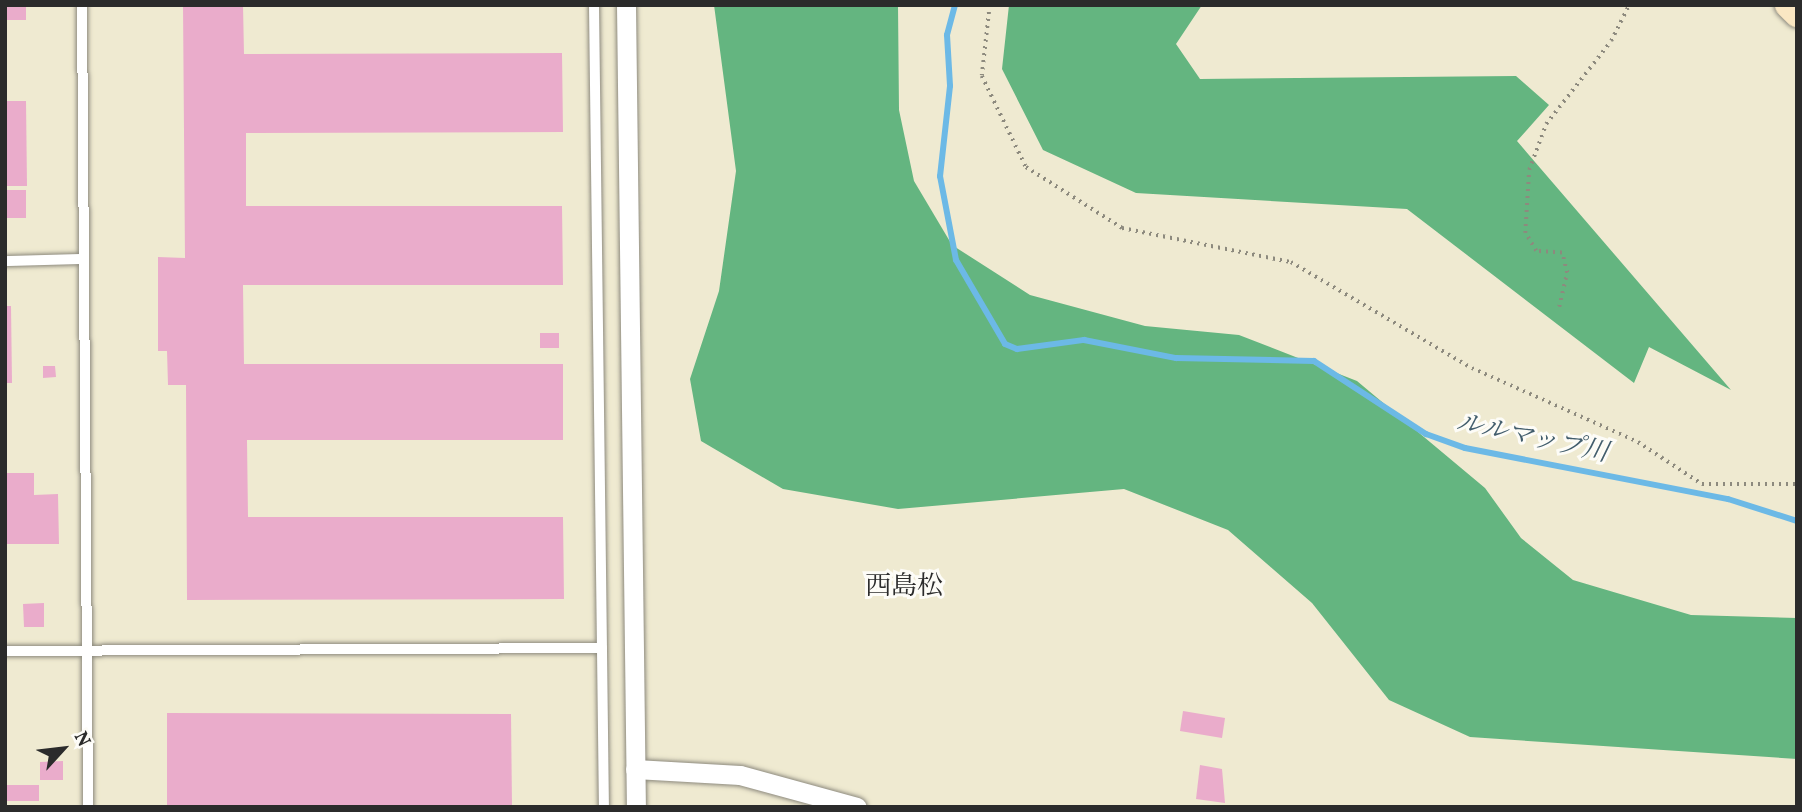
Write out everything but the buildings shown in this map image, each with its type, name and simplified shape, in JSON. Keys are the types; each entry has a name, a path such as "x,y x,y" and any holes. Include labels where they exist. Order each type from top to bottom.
{"street":[{"path":"626,5 636,807"},
{"path":"1788,5 1797,14"},
{"path":"635,769 740,775 857,807"}],"lane":[{"path":"82,5 88,807"},
{"path":"594,5 604,807"},
{"path":"5,261 84,259"},
{"path":"5,651 602,648"}],"path":[{"path":"990,5 982,76 1026,167 1122,228 1291,262 1472,368 1638,442 1702,484 1797,484"},
{"path":"1559,307 1567,273 1562,253 1536,251 1525,233 1529,170 1546,124 1611,41 1629,5"}],"green space":[{"path":"714,5 898,5 899,110 914,181 952,245 1030,295 1145,326 1239,335 1357,381 1485,488 1521,538 1573,580 1691,615 1797,618 1797,759 1470,737 1389,700 1312,603 1228,530 1124,489 898,509 783,489 701,441 690,379 719,291 736,171"},
{"path":"1009,5 1202,5 1176,44 1200,79 1516,76 1549,105 1517,141 1731,390 1649,347 1634,383 1407,209 1136,193 1043,150 1002,69"}],"waterway":[{"name":"ルルマップ川","path":"955,5 947,35 950,86 940,176 956,260 1005,344 1017,349 1084,340 1176,358 1314,361 1426,434 1465,448 1728,499 1797,521"}],"district":[{"name":"西島松","path":"904,588"}]}
